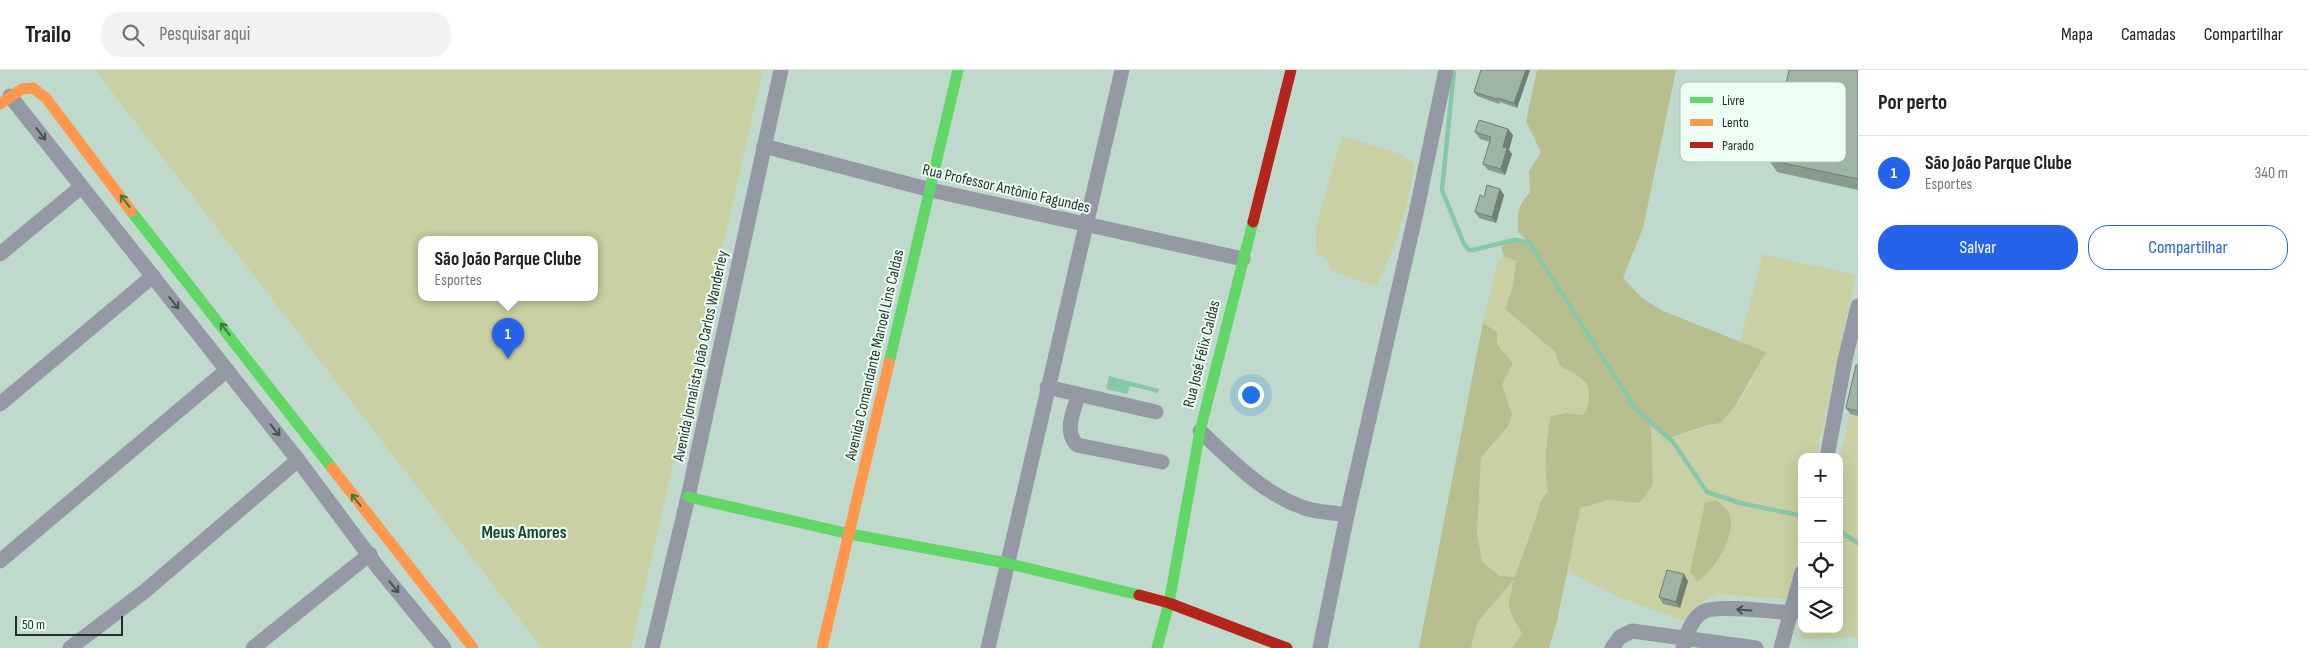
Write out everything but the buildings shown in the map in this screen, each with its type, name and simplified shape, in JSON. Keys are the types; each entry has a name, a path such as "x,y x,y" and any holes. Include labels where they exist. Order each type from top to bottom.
{"street":[{"name":"Avenida Jornalista João Carlos Wanderley","path":"652,648 688,497 781,70"},
{"name":"Avenida Comandante Manoel Lins Caldas","path":"822,648 958,70"},
{"path":"988,648 1006,563 1122,70"},
{"name":"Rua José Félix Caldas","path":"1158,648 1169,603 1200,431 1291,70"},
{"path":"1320,648 1347,515 1416,213 1446,70"},
{"path":"442,647 380,570 370,554 298,460 153,276 69,171 5,100 22,89 33,88 40,92 473,648"},
{"name":"Rua Professor Antônio Fagundes","path":"764,146 931,190 1085,226 1243,259"},
{"path":"69,171 89,157"},
{"path":"93,202 112,184"},
{"path":"0,254 81,187"},
{"path":"0,404 153,276"},
{"path":"1828,453 1851,361 1858,306"},
{"path":"218,358 237,344"},
{"path":"0,561 232,376 253,367"},
{"path":"1047,387 1156,412"},
{"path":"1078,395 1069,429 1071,439 1077,445 1162,462"},
{"path":"1200,431 1250,477 1284,500 1319,512 1347,515"},
{"path":"70,648 145,591 298,460"},
{"path":"688,497 850,534 1006,563 1169,603 1287,648"},
{"path":"358,539 378,527"},
{"path":"253,648 370,554"},
{"path":"380,570 398,554"},
{"path":"1782,648 1798,588"},
{"path":"1684,642 1692,624 1705,610 1718,608 1793,613"},
{"path":"1612,648 1620,637 1632,631 1684,642 1756,648"}],"shaded area":[{"path":"95,70 763,70 631,648 542,648"},
{"path":"1537,70 1676,70 1643,228 1623,278 1642,298 1663,311 1766,352 1734,408 1720,423 1669,438 1643,416 1650,423 1653,485 1639,503 1609,500 1580,508 1557,621 1549,648 1511,648 1523,634 1509,608 1514,579 1477,623 1471,648 1419,648 1483,323 1497,332 1497,345 1513,363 1502,385 1512,414 1508,426 1481,458 1477,533 1482,561 1499,576 1515,577 1540,503 1548,492 1546,454 1551,416 1567,413 1583,415 1588,404 1589,390 1584,381 1560,366 1555,352 1505,309 1513,286 1516,261 1504,256 1501,247 1514,240 1528,241 1518,232 1518,216 1523,201 1530,193 1529,171 1541,152 1526,121"},
{"path":"1342,136 1400,154 1414,163 1411,187 1399,230 1376,286 1331,271 1326,258 1316,254 1316,228"},
{"path":"1763,254 1856,275 1817,453 1798,453 1798,553 1792,582 1786,599 1717,594 1699,605 1685,621 1621,598 1567,571 1580,508 1609,500 1639,503 1635,408 1669,438 1721,422 1741,399 1766,352 1740,342"},
{"path":"1504,256 1516,261 1513,286 1505,309 1555,352 1561,366 1584,381 1589,390 1589,396 1583,415 1567,413 1546,441 1545,475 1548,492 1540,500 1535,523 1526,542 1508,612 1523,634 1511,648 1471,648 1477,623 1514,577 1499,576 1482,561 1477,533 1481,458 1494,445 1505,398 1502,385 1513,363 1497,345 1497,332 1483,323 1498,261"},
{"path":"1109,376 1159,389 1158,393 1130,386 1127,394 1106,389"},
{"path":"1850,414 1858,416 1858,642 1853,637 1802,639 1800,633 1843,633 1843,453 1841,453"},
{"path":"1716,500 1728,511 1731,529 1728,540 1717,560 1704,577 1697,582 1690,572 1705,503"}],"waterway":[{"path":"1454,70 1442,190 1464,244 1469,250 1473,250 1514,240 1529,242 1635,408 1673,442 1707,492 1740,503 1798,515"},
{"path":"1843,534 1858,543"}],"traffic: fast":[{"path":"889,363 958,70"},
{"path":"131,211 332,468"},
{"path":"1157,648 1169,603 1200,431 1253,222"},
{"path":"688,497 850,534 1006,563 1139,595"}],"traffic: slow":[{"path":"0,104 22,89 33,88 46,98 131,211"},
{"path":"822,648 889,363"},
{"path":"332,468 473,648"}],"traffic: jam":[{"path":"1253,222 1291,70"},
{"path":"1139,595 1169,603 1287,648"}],"place":[{"name":"São João Parque Clube","path":"508,359"}],"district":[{"name":"Meus Amores","path":"524,532"}]}
